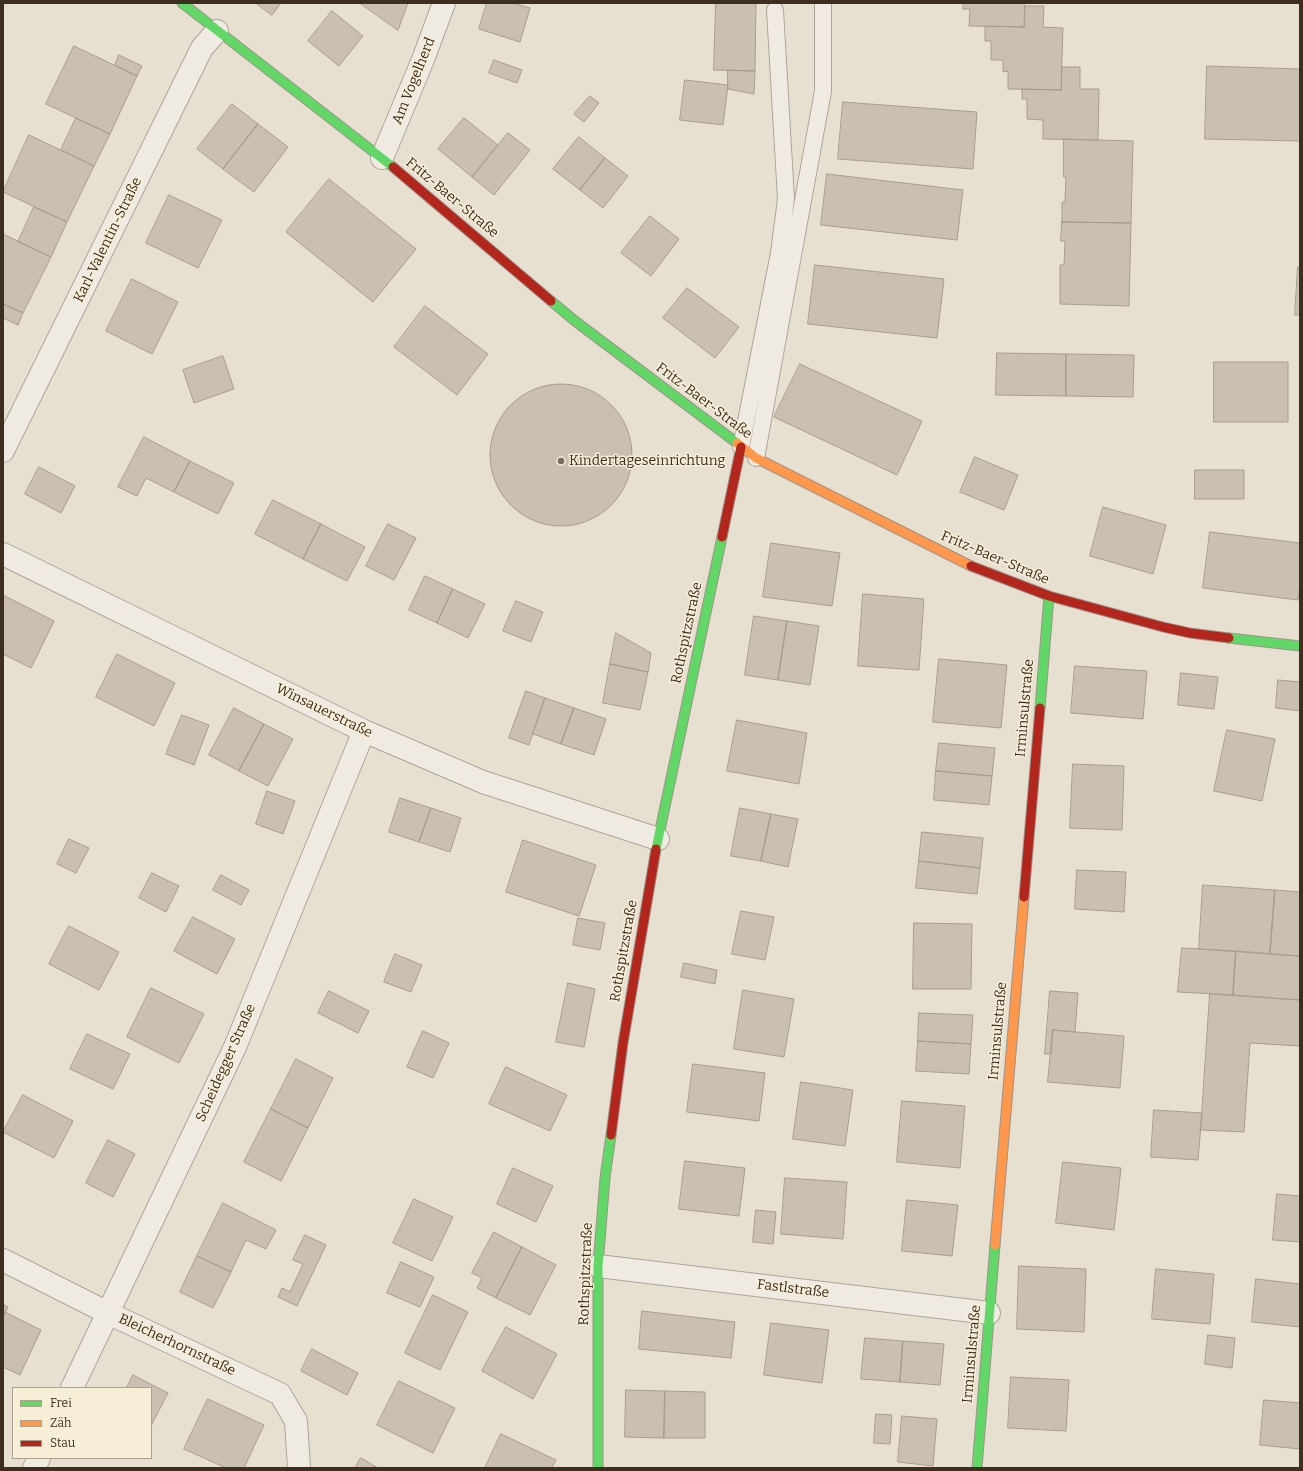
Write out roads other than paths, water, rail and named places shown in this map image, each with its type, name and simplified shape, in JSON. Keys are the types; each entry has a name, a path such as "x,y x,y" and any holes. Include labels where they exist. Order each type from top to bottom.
{"street":[{"name":"Fritz-Baer-Straße","path":"182,3 382,158 576,321 756,458 966,564 1049,596 1163,627 1216,637 1300,646"},
{"name":"Am Vogelherd","path":"382,158 424,57 444,3"},
{"name":"Karl-Valentin-Straße","path":"3,451 202,48 217,31"},
{"name":"Rothspitzstraße","path":"598,1468 598,1266 605,1178 623,1043 658,839 741,447"},
{"name":"Winsauerstraße","path":"3,554 364,731 483,782 658,839"},
{"name":"Irminsulstraße","path":"976,1468 1049,596"},
{"name":"Scheidegger Straße","path":"72,1387 236,1047 364,731"},
{"name":"Bleicherhornstraße","path":"3,1260 108,1313 280,1394 296,1421 299,1468"},
{"name":"Fastlstraße","path":"598,1266 989,1313"},
{"path":"34,1468 38,1459"}],"lane":[{"path":"756,458 824,91 824,3"},
{"path":"741,447 779,253 786,199 775,10"}],"place":[{"name":"Kindertageseinrichtung","path":"561,461"}]}
